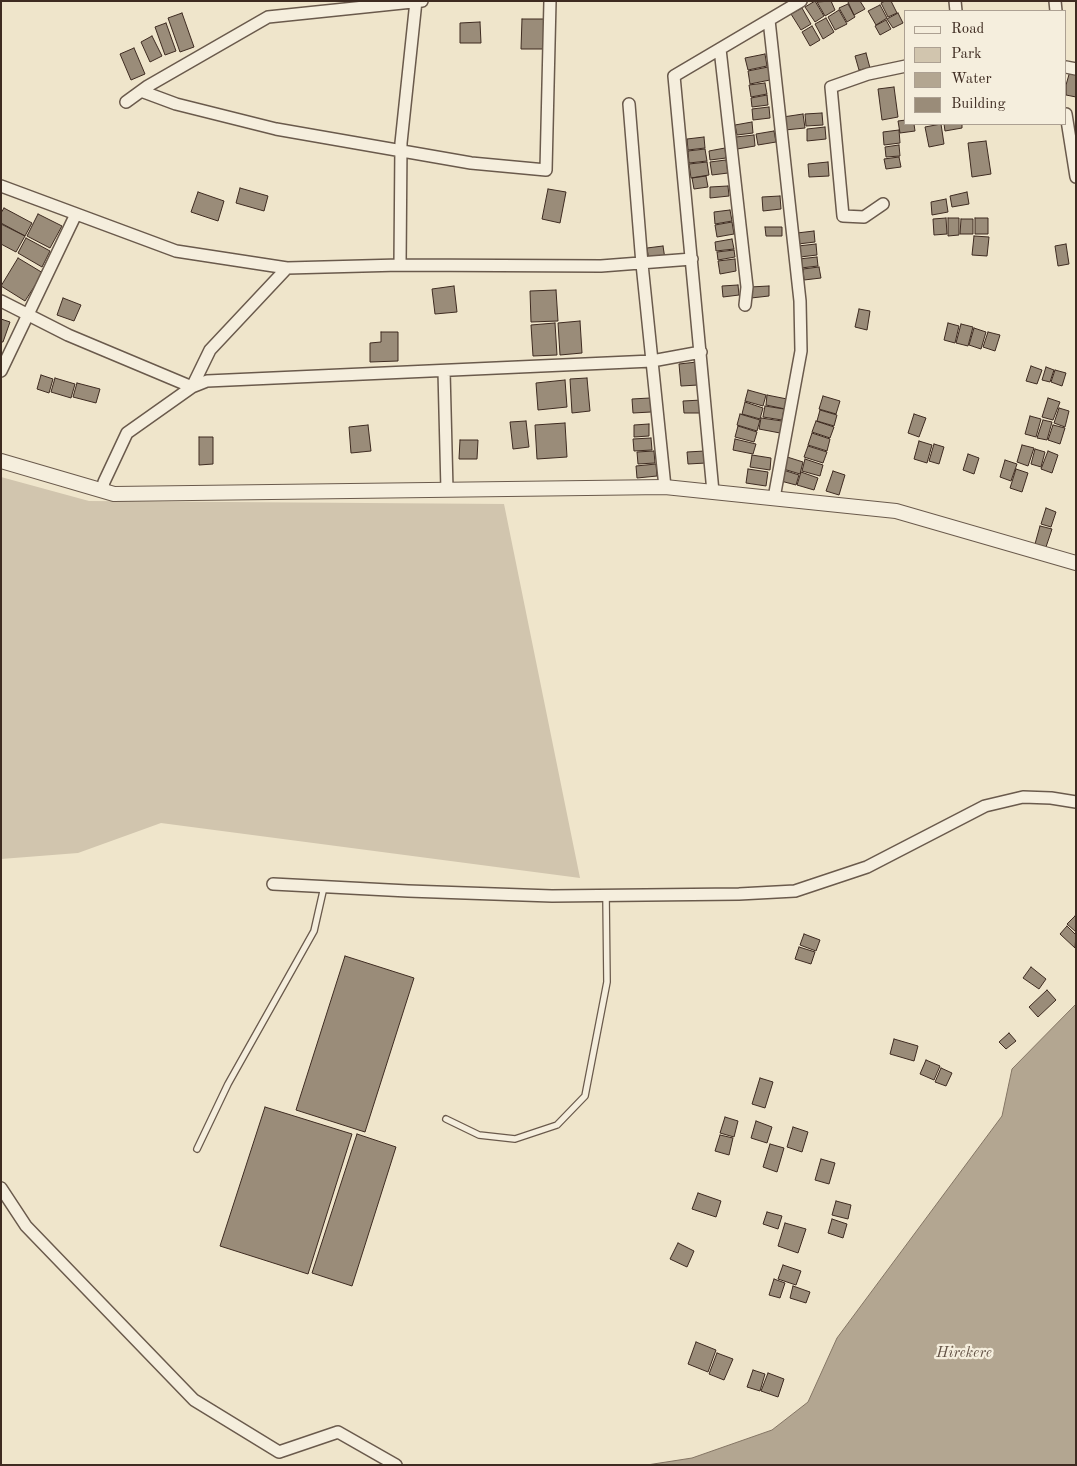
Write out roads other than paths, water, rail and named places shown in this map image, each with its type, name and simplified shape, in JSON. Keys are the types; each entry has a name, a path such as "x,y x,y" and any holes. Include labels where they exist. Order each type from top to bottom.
{"street":[{"path":"400,265 401,150 416,1"},
{"path":"126,102 141,91 268,17 422,1"},
{"path":"141,91 176,104 276,128 471,163 546,170 550,1"},
{"path":"713,492 674,76 801,1"},
{"path":"769,20 799,292 801,351 774,498"},
{"path":"720,49 747,287 745,305"},
{"path":"884,204 864,216 843,216 831,87 868,74 904,66"},
{"path":"629,104 642,264 665,487"},
{"path":"1067,120 1076,177"},
{"path":"1,186 176,251 287,268 400,265 601,266 692,259"},
{"path":"1,371 76,214"},
{"path":"192,387 210,350 287,268"},
{"path":"1,301 68,335 192,387"},
{"path":"102,490 127,432 192,387 208,381 652,361 701,352"},
{"path":"444,371 447,490"},
{"path":"1,461 114,494 665,487 896,511 1076,563"},
{"path":"273,884 408,892 552,896 739,894 795,891 867,867 985,806 1023,797 1051,798 1076,802"},
{"path":"1,1188 26,1226 194,1400 279,1452 338,1432 396,1465"}],"lane":[{"path":"197,1148 228,1084 314,931 324,887"},
{"path":"446,1119 479,1135 515,1139 557,1125 585,1096 607,982 606,895"}],"water":[{"name":"Hirekere","path":"1076,1004 1076,1465 647,1465 692,1458 772,1430 808,1402 837,1338 1002,1116 1012,1069"}]}
